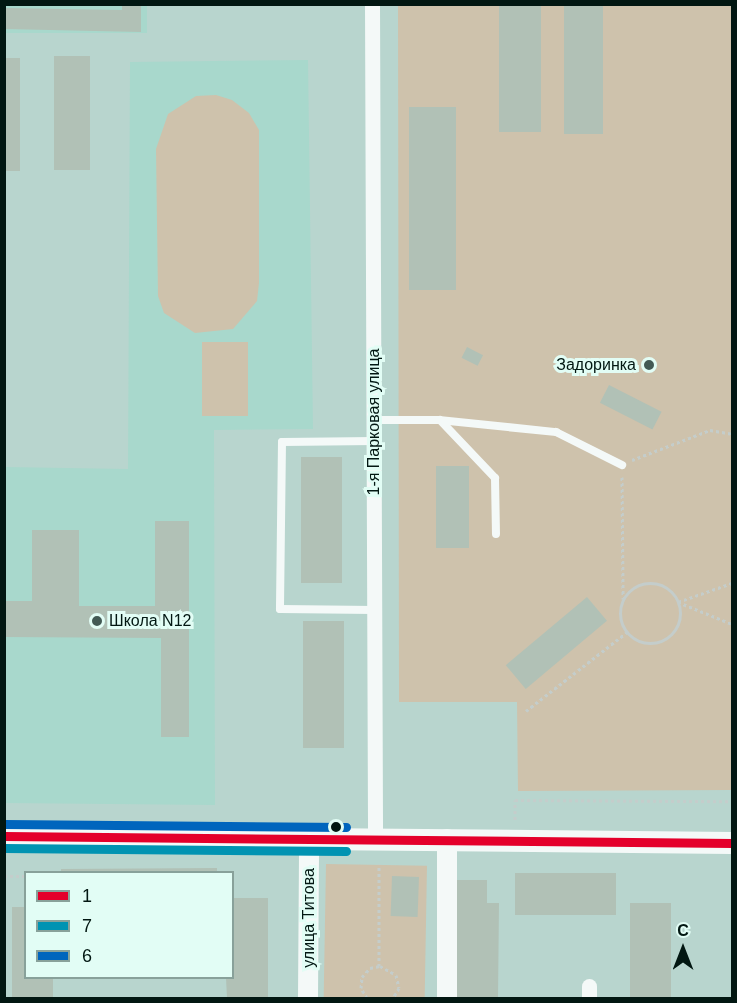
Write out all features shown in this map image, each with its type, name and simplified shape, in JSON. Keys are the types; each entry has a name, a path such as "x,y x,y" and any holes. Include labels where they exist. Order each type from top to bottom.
{"main road":[{"path":"4,836 732,843"}],"street":[{"name":"1-я Парковая улица","path":"372,4 375,839"},
{"name":"улица Титова","path":"308,999 309,838"},
{"path":"447,840 447,999"}],"lane":[{"path":"374,420 439,420 556,432 622,465"},
{"path":"439,420 495,478 496,534"},
{"path":"374,441 282,441 280,609 374,610"}],"path":[{"path":"623,599 630,590 650,583 669,589 678,603 678,623 669,637 651,643 627,632 620,619 623,599 622,465 710,430 732,434"},
{"path":"678,603 732,584"},
{"path":"678,603 732,624"},
{"path":"526,711 627,632"},
{"path":"515,840 515,800 732,801"},
{"path":"379,864 379,966"},
{"path":"4,876 24,876"},
{"path":"367,999 361,988 362,977 379,966"},
{"path":"379,966 396,975 399,988 393,999"}],"shaded area":[{"path":"5,5 147,5 147,33 5,33"},
{"path":"398,5 732,5 732,790 518,791 517,702 399,702"},
{"path":"308,60 313,429 214,430 215,805 5,803 5,467 128,469 130,62"},
{"path":"216,95 232,100 249,113 259,130 259,283 257,301 233,329 195,333 164,313 158,296 156,149 168,114 196,96"},
{"path":"202,342 248,342 248,416 202,416"},
{"path":"326,864 427,866 425,998 324,998"}],"building":[{"path":"122,4 141,4 141,32 4,29 4,8 122,10"},
{"path":"499,4 541,4 541,132 499,132"},
{"path":"564,4 603,4 603,134 564,134"},
{"path":"54,56 90,56 90,170 54,170"},
{"path":"4,58 20,58 20,171 4,171"},
{"path":"409,107 456,107 456,290 409,290"},
{"path":"467,347 483,355 478,366 462,358"},
{"name":"Задоринка","path":"609,385 662,412 652,430 600,403"},
{"path":"301,457 342,457 342,583 301,583"},
{"path":"436,466 469,466 469,548 436,548"},
{"name":"Школа N12","path":"155,521 189,521 189,737 161,737 161,638 4,637 4,601 32,601 32,530 79,530 79,606 155,606"},
{"path":"587,597 607,621 526,689 506,665"},
{"path":"303,621 344,621 344,748 303,748"},
{"path":"217,868 217,871 61,871 61,869"},
{"path":"515,873 616,873 616,915 515,915"},
{"path":"392,876 419,877 418,917 391,916"},
{"path":"457,880 487,880 487,903 499,903 498,998 457,998"},
{"path":"234,898 268,898 268,998 227,998 226,979 234,979"},
{"path":"630,903 671,903 671,998 630,998"},
{"path":"12,907 24,907 24,979 53,979 53,998 12,998"}],"transit line":[{"name":"6","path":"4,824 346,827"},
{"name":"1","path":"4,836 732,843"},
{"name":"7","path":"4,848 346,851"}],"place":[{"name":"Задоринка","path":"649,365"},
{"name":"Школа N12","path":"97,621"}]}
